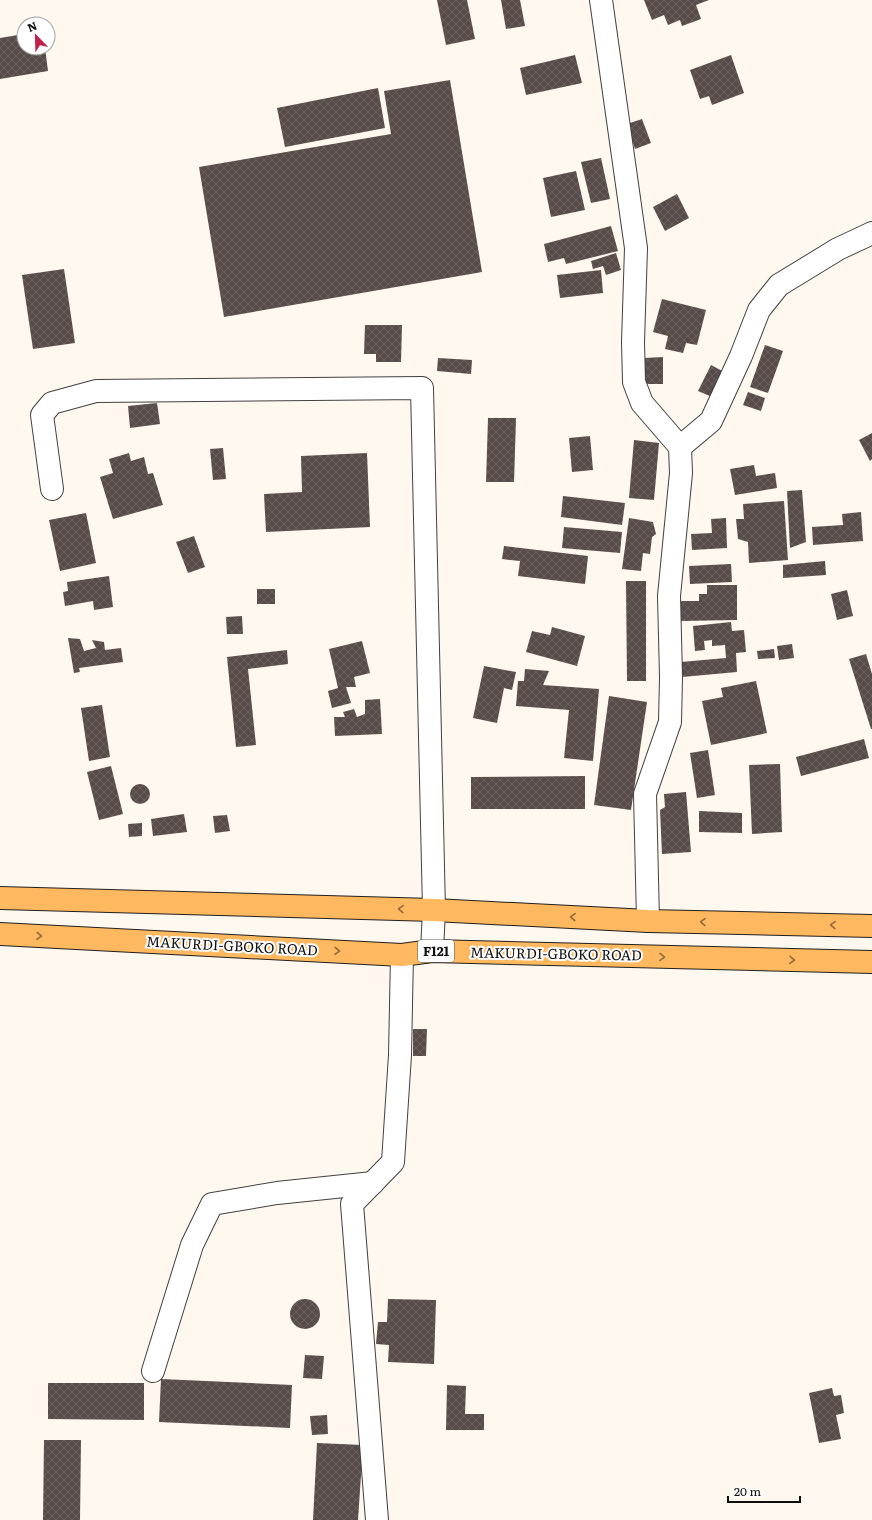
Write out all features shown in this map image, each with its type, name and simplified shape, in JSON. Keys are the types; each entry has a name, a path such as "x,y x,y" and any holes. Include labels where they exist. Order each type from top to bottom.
{"main road":[{"path":"0,898 434,910 648,921 872,926"},
{"name":"MAKURDI-GBOKO ROAD","path":"0,934 402,954 432,951 872,962"}],"street":[{"path":"601,0 636,248 633,342 634,382 642,403 680,447 681,473 669,596 671,677 670,722 646,794 648,921"},
{"path":"680,447 711,420 741,356 759,310 778,285 838,250 872,233"},
{"path":"52,489 42,415 52,403 96,391 422,388 434,910 432,951"},
{"path":"377,1520 352,1204 393,1162 400,1055 402,954"},
{"path":"153,1371 192,1245 212,1204 277,1193 373,1183"}],"building":[{"path":"437,0 467,0 475,39 446,45"},
{"path":"501,0 520,0 525,26 506,29"},
{"path":"644,0 709,0 696,5 701,19 682,26 680,20 668,25 664,15 652,20"},
{"path":"16,35 16,56 46,56 48,71 0,79 0,38"},
{"path":"575,55 582,83 526,95 520,68"},
{"path":"731,55 744,93 712,105 709,96 700,99 690,70"},
{"path":"450,80 482,272 224,317 199,167 391,134 384,91"},
{"path":"378,88 385,128 285,147 277,108"},
{"path":"642,119 651,143 635,149 627,124"},
{"path":"601,158 610,199 591,203 581,162"},
{"path":"576,171 585,210 551,217 543,178"},
{"path":"677,194 689,218 665,231 653,207"},
{"path":"611,226 618,251 566,264 564,258 548,262 544,244"},
{"path":"616,253 621,270 606,275 603,266 593,269 591,261"},
{"path":"64,269 75,343 33,349 22,275"},
{"path":"601,270 603,293 560,298 557,275"},
{"path":"662,299 706,310 697,345 686,343 683,353 665,349 668,336 653,332"},
{"path":"365,325 402,325 401,362 376,362 376,354 364,354"},
{"path":"765,345 783,351 768,393 750,387"},
{"path":"663,357 663,384 645,384 644,358"},
{"path":"438,358 472,360 471,374 437,371"},
{"path":"711,365 724,372 712,397 698,391"},
{"path":"748,392 765,398 761,411 743,405"},
{"path":"157,403 160,424 130,428 128,406"},
{"path":"488,418 516,418 514,482 486,482"},
{"path":"872,433 872,459 870,461 859,440"},
{"path":"590,436 593,470 572,472 569,438"},
{"path":"634,440 659,443 654,500 629,498"},
{"path":"223,448 226,479 213,480 210,449"},
{"path":"129,453 131,461 144,457 148,474 153,473 163,505 113,519 100,477 113,473 109,459"},
{"path":"367,453 370,527 266,532 264,494 302,492 301,456"},
{"path":"754,465 756,476 775,473 777,488 735,495 730,469"},
{"path":"802,490 806,542 790,548 787,491"},
{"path":"563,496 625,503 622,525 561,517"},
{"path":"784,501 788,560 749,563 748,542 738,539 736,519 744,519 743,504"},
{"path":"861,512 863,541 813,545 812,527 843,525 842,514"},
{"path":"86,513 96,563 60,571 49,520"},
{"path":"629,518 653,522 656,534 652,537 650,554 643,553 641,571 622,569"},
{"path":"726,518 727,548 692,550 691,534 712,533 711,519"},
{"path":"564,527 622,532 620,553 562,548"},
{"path":"194,536 205,567 188,573 176,542"},
{"path":"504,546 588,556 585,584 518,576 520,561 502,559"},
{"path":"825,561 826,575 783,578 783,565"},
{"path":"731,564 732,582 690,584 689,566"},
{"path":"109,576 113,607 94,610 93,601 65,606 63,592 68,591 67,582"},
{"path":"626,581 646,581 646,681 627,681"},
{"path":"707,585 737,585 737,620 681,621 681,601 699,601 699,594 707,594"},
{"path":"257,589 275,589 275,604 257,604"},
{"path":"847,590 853,616 837,620 831,594"},
{"path":"242,616 243,634 227,634 226,617"},
{"path":"731,622 732,631 744,630 746,652 736,653 737,672 682,677 681,662 726,658 725,645 712,646 712,640 704,641 705,650 695,651 693,626"},
{"path":"552,627 585,636 577,666 526,652 532,631 550,635"},
{"path":"68,638 80,639 84,651 96,648 92,640 104,642 105,650 121,648 123,662 79,668 80,672 74,673"},
{"path":"362,641 370,673 354,677 356,687 346,687 351,703 332,708 328,691 338,688 329,649"},
{"path":"792,644 794,658 779,660 777,646"},
{"path":"774,649 775,658 758,659 757,651"},
{"path":"287,650 288,664 248,669 256,745 236,747 227,657"},
{"path":"866,654 872,674 872,729 849,659"},
{"path":"484,666 516,672 512,690 504,688 497,723 473,718"},
{"path":"525,669 549,671 543,685 599,689 593,761 564,758 569,710 516,706 518,681 524,681"},
{"path":"756,681 767,733 711,745 702,701 723,697 721,688"},
{"path":"609,696 647,702 631,810 594,805"},
{"path":"380,699 382,734 335,736 334,717 345,717 343,712 354,709 357,717 365,714 365,700"},
{"path":"102,705 110,757 89,761 81,708"},
{"path":"864,739 869,758 801,776 796,757"},
{"path":"708,750 715,795 697,798 690,753"},
{"path":"780,764 782,832 752,834 749,765"},
{"path":"111,766 123,814 99,820 87,772"},
{"path":"585,776 585,809 471,809 471,777"},
{"path":"140,784 147,787 150,794 147,801 140,804 133,801 130,794 133,787"},
{"path":"686,792 691,852 662,854 660,810 665,807 664,794"},
{"path":"699,811 742,813 742,833 699,832"},
{"path":"184,814 187,832 153,836 151,819"},
{"path":"227,815 230,831 215,833 213,816"},
{"path":"142,823 142,836 129,837 128,824"},
{"path":"413,1029 427,1029 426,1056 413,1056"},
{"path":"305,1299 316,1303 320,1314 316,1325 305,1329 294,1325 290,1314 294,1303"},
{"path":"388,1299 436,1300 434,1364 388,1362 389,1345 376,1344 378,1322 387,1322"},
{"path":"305,1355 324,1356 322,1379 303,1378"},
{"path":"161,1379 292,1385 290,1428 159,1422"},
{"path":"48,1383 144,1383 144,1420 48,1419"},
{"path":"447,1385 466,1386 465,1414 484,1414 484,1430 446,1430"},
{"path":"832,1388 834,1396 841,1395 844,1413 836,1415 841,1439 819,1443 809,1393"},
{"path":"327,1415 328,1434 312,1435 310,1416"},
{"path":"44,1440 81,1440 80,1520 43,1520"},
{"path":"317,1443 363,1445 358,1520 313,1520"}]}
